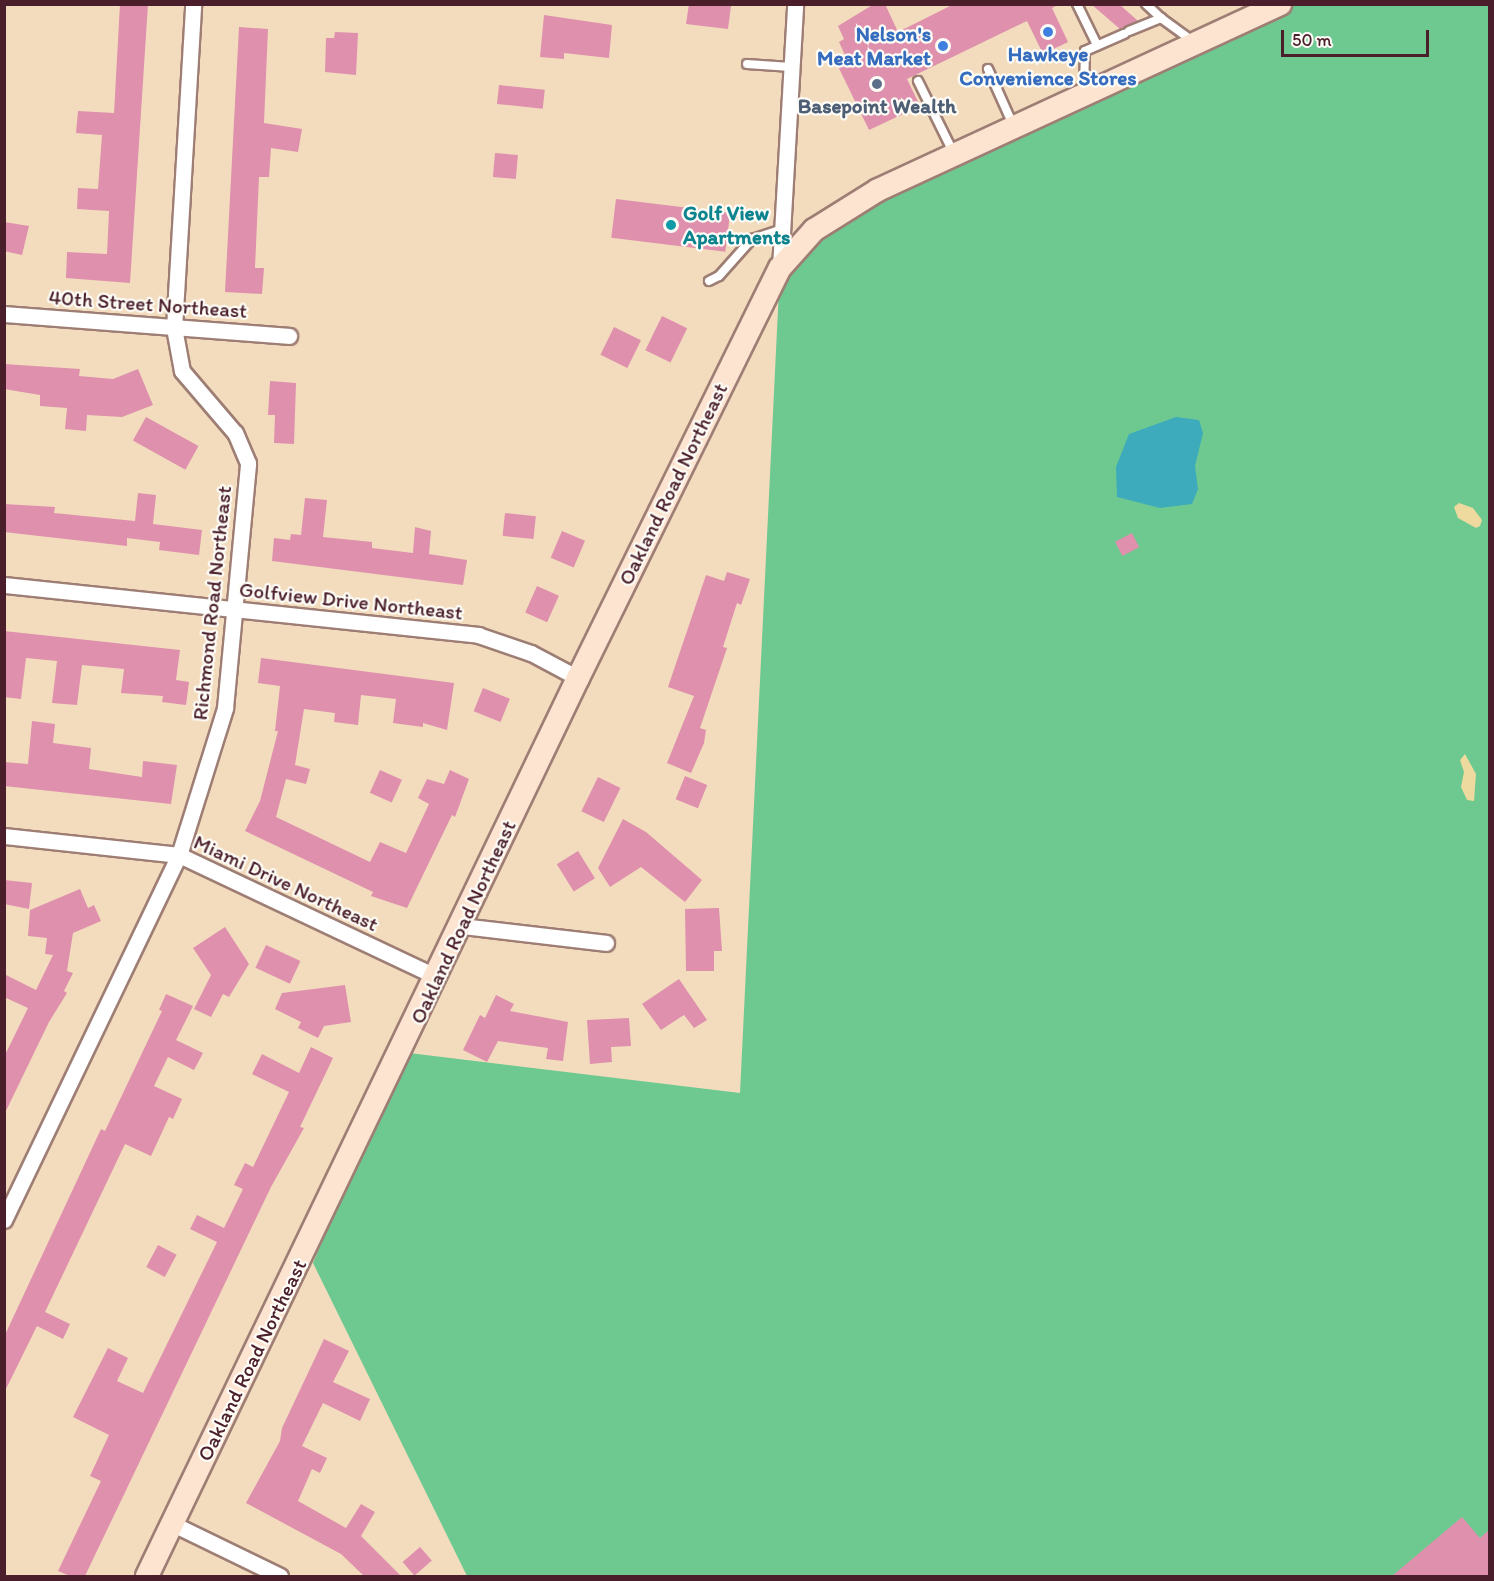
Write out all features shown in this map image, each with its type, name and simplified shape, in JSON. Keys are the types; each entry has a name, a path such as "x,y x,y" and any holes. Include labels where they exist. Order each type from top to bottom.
{"main road":[{"name":"Oakland Road Northeast","path":"147,1576 462,926 578,678 780,268 814,230 878,190 1280,4"}],"street":[{"name":"Richmond Road Northeast","path":"4,1220 179,855 225,708 248,464 235,433 182,371 174,328 193,4"},
{"path":"780,268 795,4"},
{"name":"40th Street Northeast","path":"4,314 289,336"},
{"name":"Golfview Drive Northeast","path":"4,585 478,635 531,653 578,678"},
{"name":"Miami Drive Northeast","path":"4,836 179,855 437,977"},
{"path":"462,926 606,943"},
{"path":"173,1524 280,1576"}],"lane":[{"path":"1077,4 1097,45"},
{"path":"1146,4 1197,44"},
{"path":"1084,96 1085,51 1161,18"},
{"path":"747,64 791,67"},
{"path":"988,69 1014,127"},
{"path":"918,81 955,155"},
{"path":"709,281 718,276 752,239 782,230"}],"green space":[{"path":"1280,5 1489,5 1489,1576 467,1576 313,1263 401,1052 740,1093 780,268 814,230"}],"sand":[{"path":"1459,503 1473,508 1482,520 1480,526 1476,528 1458,518 1454,507"},
{"path":"1465,754 1476,774 1474,801 1467,800 1461,787 1464,772 1460,760"}],"water":[{"path":"1176,417 1199,420 1203,433 1195,466 1198,489 1192,504 1160,508 1117,497 1116,467 1129,434"}],"building":[{"path":"120,4 148,4 130,283 66,278 67,252 107,254 109,211 77,209 78,188 98,189 102,135 76,133 78,111 114,113"},
{"path":"689,4 731,6 728,29 686,24"},
{"path":"874,4 885,4 898,32 954,4 1060,4 1052,8 1068,42 1043,54 1027,21 907,79 920,106 869,130 835,60 845,55 839,42 844,39 838,26"},
{"path":"1091,4 1119,4 1138,21 1120,29"},
{"path":"544,15 612,25 609,58 564,53 564,59 540,57"},
{"path":"239,27 268,29 264,123 302,129 298,152 271,148 269,177 259,177 255,268 264,268 262,294 225,292"},
{"path":"335,32 358,33 356,75 325,72 326,38 334,38"},
{"path":"499,85 545,90 543,109 497,104"},
{"path":"495,153 518,155 516,179 493,177"},
{"name":"Golf View Apartments","path":"616,199 730,213 725,252 611,238"},
{"path":"4,222 29,226 22,255 4,251"},
{"path":"662,316 687,328 671,362 645,350"},
{"path":"614,327 641,340 627,368 600,355"},
{"path":"4,364 80,369 79,376 113,379 138,369 153,405 122,417 87,415 86,431 65,429 67,408 40,406 40,395 4,389"},
{"path":"270,381 296,383 294,444 274,443 275,415 268,415"},
{"path":"146,417 198,446 185,470 133,441"},
{"path":"138,493 156,495 153,524 202,530 199,555 159,550 160,542 127,538 127,546 4,532 4,504 55,507 54,513 135,521"},
{"path":"305,498 327,500 323,537 372,542 372,548 413,553 415,527 431,531 429,554 467,560 463,585 272,561 274,538 290,540 291,534 301,535"},
{"path":"505,513 536,516 533,539 503,536"},
{"path":"562,531 585,541 574,567 551,558"},
{"path":"1132,533 1139,547 1122,556 1115,542"},
{"path":"727,572 750,579 741,605 737,603 723,647 727,648 700,728 706,730 704,743 691,773 667,763 694,696 668,687 706,575 724,581"},
{"path":"537,586 559,596 547,622 525,612"},
{"path":"4,631 180,650 176,680 189,682 186,705 162,702 163,696 121,693 124,669 82,665 77,705 52,703 57,661 26,658 21,699 4,697"},
{"path":"261,658 454,683 447,730 423,723 423,727 393,723 396,699 361,695 358,725 334,722 335,713 304,709 295,765 310,769 306,784 286,779 276,817 370,862 380,842 406,853 429,804 418,798 427,779 444,784 450,770 469,779 455,817 452,815 407,908 371,896 373,892 245,831 260,801 278,731 275,731 280,686 258,683"},
{"path":"483,688 510,699 501,722 474,711"},
{"path":"32,721 55,724 53,743 91,748 89,769 142,777 143,761 177,765 171,804 4,786 4,762 28,764"},
{"path":"380,770 402,780 392,803 370,793"},
{"path":"685,776 707,785 698,808 676,799"},
{"path":"598,777 620,788 604,822 581,811"},
{"path":"623,819 646,832 702,880 685,902 641,867 610,887 598,868"},
{"path":"578,851 595,878 574,891 557,864"},
{"path":"4,880 32,883 29,909 4,904"},
{"path":"80,889 88,908 94,905 101,921 73,933 67,971 73,973 64,991 67,993 49,1022 4,1115 4,1057 28,1008 4,997 4,974 36,990 53,955 45,954 47,938 28,936 30,910"},
{"path":"719,908 722,951 714,951 714,971 686,971 685,909"},
{"path":"225,927 249,964 229,997 223,994 211,1017 194,1009 211,975 193,948"},
{"path":"266,945 300,961 290,984 255,968"},
{"path":"679,979 707,1020 694,1028 684,1015 661,1030 642,1004"},
{"path":"345,985 351,1022 324,1026 318,1038 298,1028 301,1022 275,1009 282,993"},
{"path":"166,994 193,1006 176,1040 203,1053 194,1070 168,1057 154,1086 182,1099 173,1119 169,1117 151,1156 125,1144 45,1312 70,1324 63,1339 37,1326 4,1393 4,1337 101,1129 105,1131 162,1011 159,1010"},
{"path":"496,995 514,1004 510,1011 568,1022 563,1061 546,1059 548,1048 498,1041 487,1062 463,1050 480,1015 485,1018"},
{"path":"629,1018 631,1046 611,1047 612,1062 590,1064 587,1020"},
{"path":"311,1047 333,1058 300,1127 304,1128 271,1187 85,1576 70,1576 58,1571 101,1481 90,1476 109,1435 73,1417 108,1348 128,1358 117,1381 143,1393 217,1242 190,1229 197,1215 224,1228 243,1189 234,1185 245,1163 253,1167 289,1092 252,1074 262,1054 299,1073"},
{"path":"158,1245 177,1255 165,1277 146,1267"},
{"path":"324,1339 349,1351 333,1382 370,1399 360,1421 323,1403 302,1446 327,1458 320,1473 312,1469 298,1501 346,1528 361,1504 375,1512 361,1536 401,1576 364,1576 341,1554 246,1503 280,1441 282,1428"},
{"path":"1462,1517 1480,1538 1490,1529 1490,1576 1392,1576"},
{"path":"420,1547 432,1561 414,1576 403,1562"}],"place":[{"name":"Hawkeye Convenience Stores","path":"1048,32"},
{"name":"Nelson's Meat Market","path":"943,46"},
{"name":"Basepoint Wealth","path":"877,84"},
{"name":"Golf View Apartments","path":"671,225"}]}
